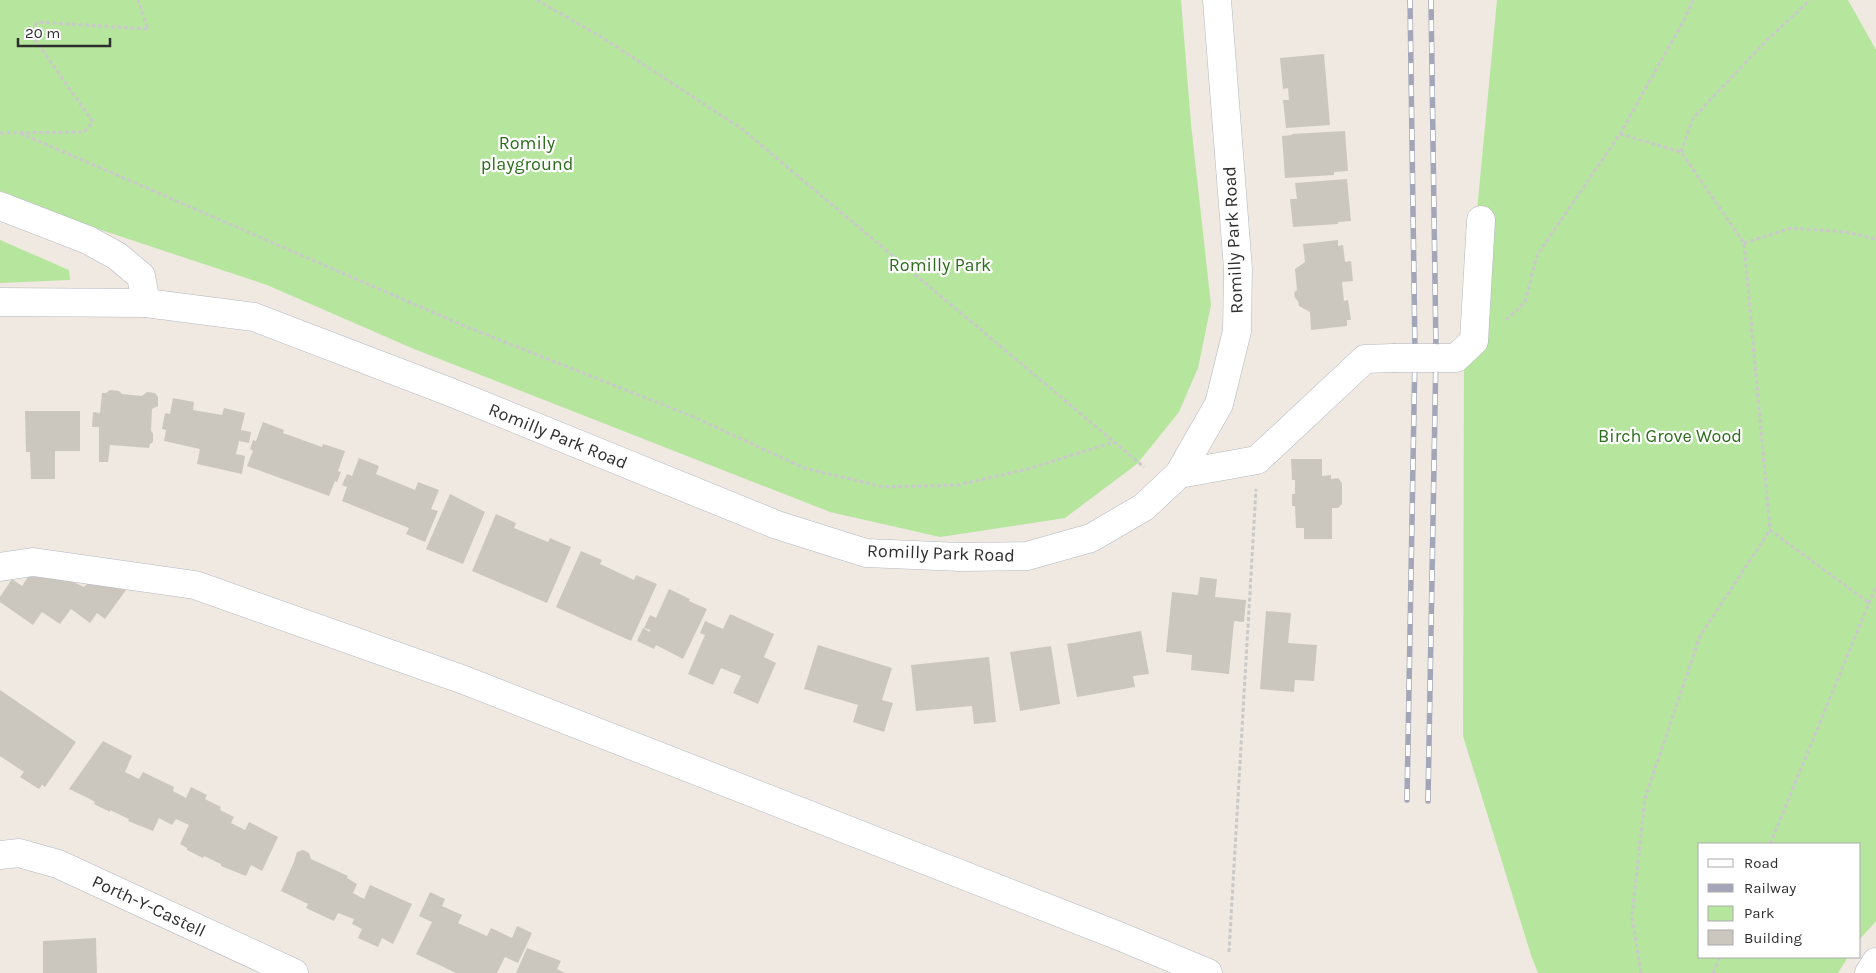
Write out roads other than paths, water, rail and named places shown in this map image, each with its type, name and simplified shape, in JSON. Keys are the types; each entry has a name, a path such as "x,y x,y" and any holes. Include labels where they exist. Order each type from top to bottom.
{"street":[{"name":"Romilly Park Road","path":"0,302 146,303 254,317 450,392 777,525 866,553 961,558 1027,556 1091,538 1144,507 1179,474 1219,404 1237,331 1238,269 1217,0"},
{"path":"0,206 88,240 117,256 141,276 146,303"},
{"path":"1179,474 1257,460 1365,358 1456,358 1474,341 1481,220"},
{"path":"0,567 33,562 195,585 464,680 1119,936 1208,973"},
{"name":"Porth-Y-Castell","path":"0,855 19,853 58,864 294,973"},
{"path":"1869,973 1876,962"}],"railway":[{"path":"1407,800 1415,352 1410,0"},
{"path":"1428,801 1436,352 1431,0"}],"park label":[{"name":"Romily playground","path":"527,153"},
{"name":"Romilly Park","path":"940,265"},
{"name":"Birch Grove Wood","path":"1670,436"}]}
